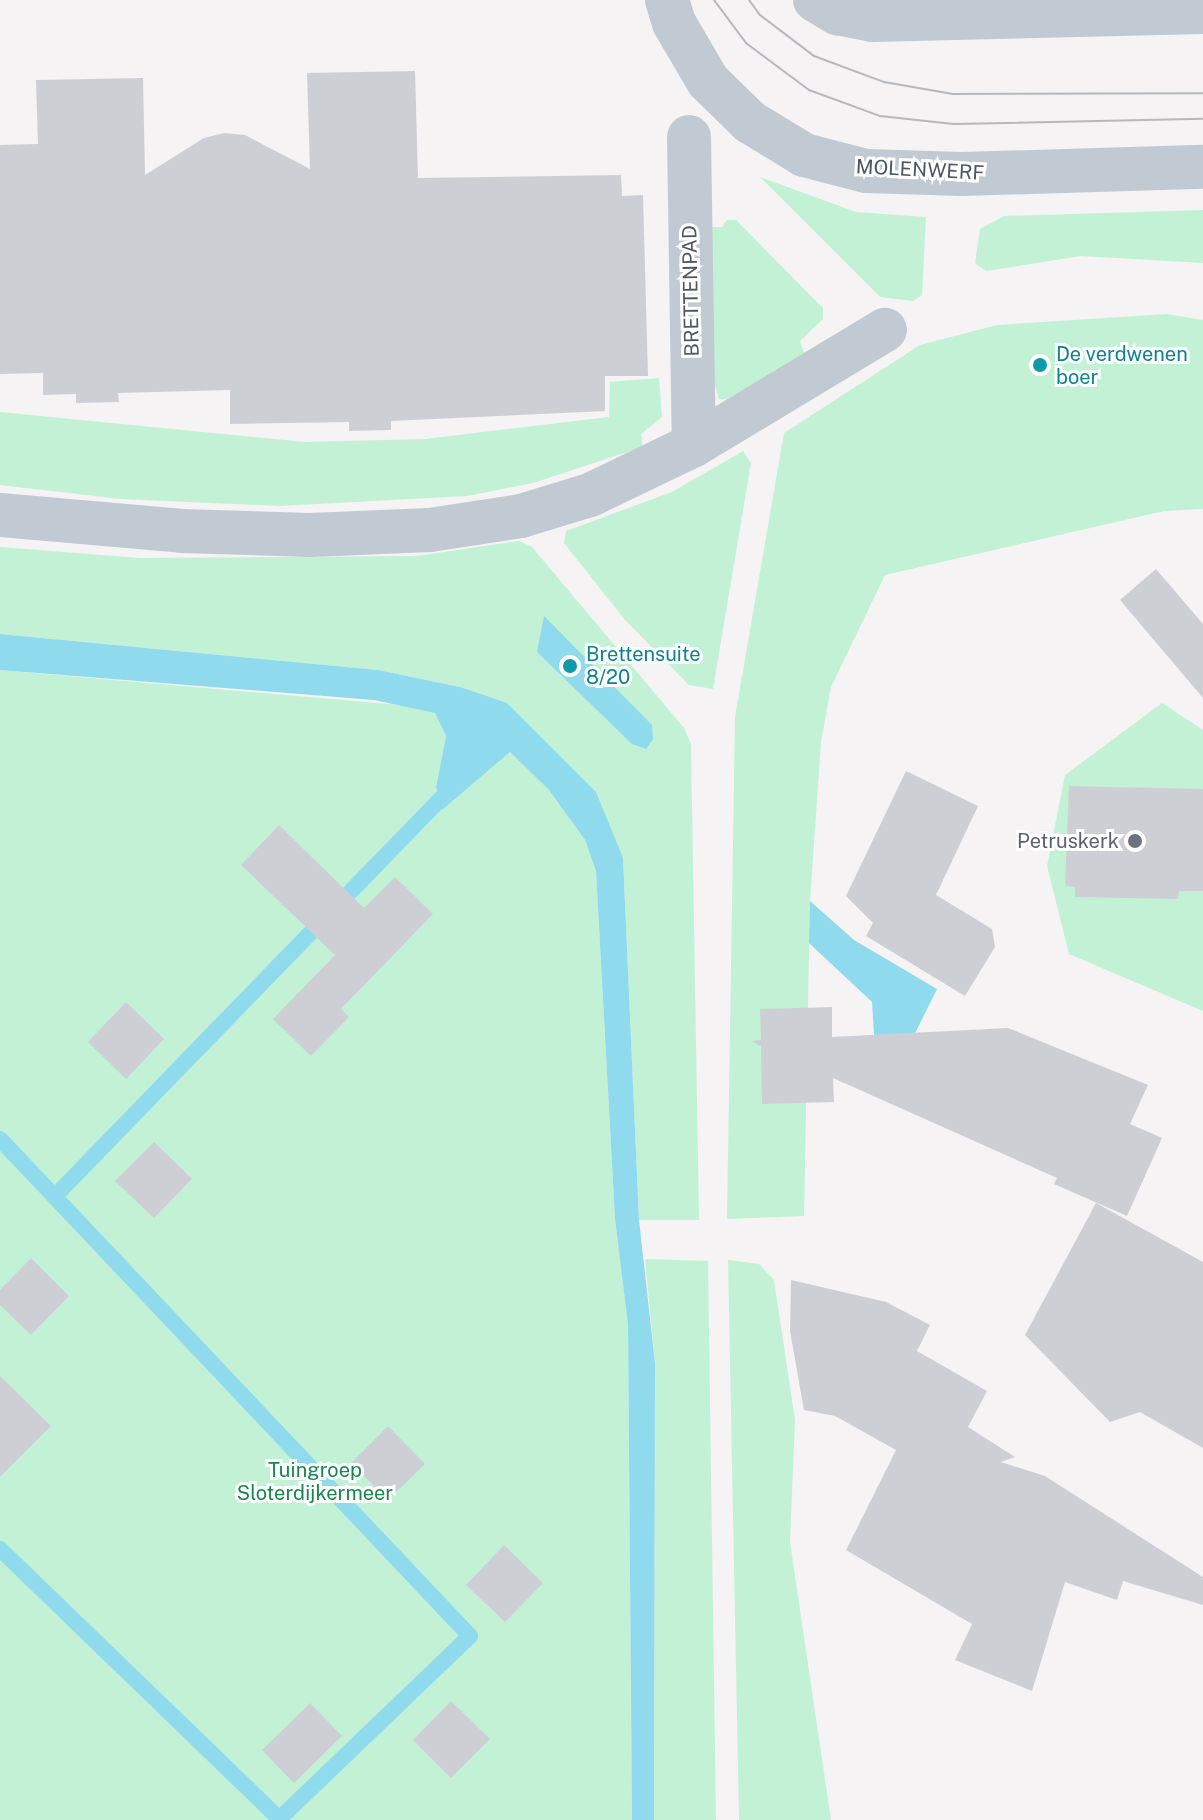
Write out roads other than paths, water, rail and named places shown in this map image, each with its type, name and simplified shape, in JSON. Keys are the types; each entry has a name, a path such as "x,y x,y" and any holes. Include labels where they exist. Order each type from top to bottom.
{"street":[{"name":"MOLENWERF","path":"667,0 674,23 708,81 750,122 804,155 866,171 962,174 1203,167"},
{"path":"815,0 837,13 872,20 1203,12"},
{"name":"BRETTENPAD","path":"689,137 694,445"},
{"path":"0,515 182,531 310,535 430,530 521,516 590,495 694,445 885,330"}],"water":[{"path":"544,616 652,725 653,739 646,749 632,744 537,652"},
{"path":"0,634 378,670 460,687 507,703 596,792 623,858 639,1220 655,1363 654,1820 632,1820 628,1325 615,1219 596,871 585,840 549,790 510,752 442,810 436,787 446,736 435,713 374,700 0,670"},
{"path":"810,901 854,940 937,989 883,1098 878,1097 872,1002 809,943"}],"waterway":[{"path":"57,1194 454,785"},
{"path":"0,1139 470,1636 278,1820"},
{"path":"0,1549 281,1820"}],"tram line":[{"path":"714,0 746,43 809,90 880,116 954,124 1203,119"},
{"path":"749,0 760,15 814,56 884,82 953,94 1203,93"}],"place":[{"name":"De verdwenen boer","path":"1040,365"},
{"name":"Brettensuite 8/20","path":"570,666"},
{"name":"Petruskerk","path":"1135,841"}],"park label":[{"name":"Tuingroep Sloterdijkermeer","path":"315,1482"}]}
